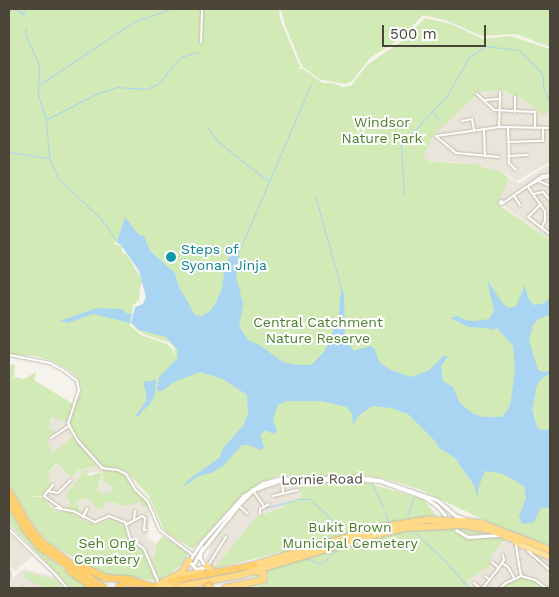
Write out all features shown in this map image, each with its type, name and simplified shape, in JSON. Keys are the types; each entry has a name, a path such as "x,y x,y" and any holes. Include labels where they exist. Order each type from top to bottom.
{"highway":[{"path":"9,492 30,528 43,543 104,588"},
{"path":"9,502 26,530 46,552 94,588"},
{"path":"58,554 111,579 130,578 156,587 283,558 382,532 427,523 464,520 482,524 529,547 550,550"},
{"path":"427,523 493,529 512,534 529,547"},
{"path":"46,552 98,588"},
{"path":"173,584 207,568 283,558"},
{"path":"173,584 196,583 249,572 283,558"},
{"path":"173,584 192,562"},
{"path":"156,587 226,574 254,565"},
{"path":"225,588 256,583 264,579 261,572 249,572"},
{"path":"196,583 208,587 214,580"},
{"path":"118,588 128,582 136,588"}],"main road":[{"path":"473,527 498,535 550,557"},
{"path":"512,534 550,550"}],"street":[{"path":"201,42 202,9"},
{"path":"499,127 500,92"},
{"path":"478,94 492,109 499,111 535,112 535,128"},
{"path":"515,97 515,112"},
{"path":"485,100 500,99"},
{"path":"462,121 472,119 474,130"},
{"path":"499,158 456,153 436,136 499,127 550,128"},
{"path":"508,127 509,165 516,170"},
{"path":"508,142 543,141 543,128"},
{"path":"484,129 485,156"},
{"path":"508,156 528,155"},
{"path":"503,202 542,176 550,176"},
{"path":"522,190 550,176"},
{"path":"539,181 550,186"},
{"path":"528,187 541,204 545,215 542,228"},
{"path":"534,194 543,192 550,200"},
{"path":"514,196 520,205"},
{"path":"541,204 528,217 550,234"},
{"path":"546,231 550,228"},
{"path":"9,355 50,363 64,370 76,381 79,390 69,426 51,438"},
{"path":"69,426 78,441 99,466 126,474 135,489 148,502 160,530 194,554"},
{"name":"Lornie Road","path":"341,478 380,481 421,496 434,503 445,515"},
{"name":"Lornie Road","path":"218,529 240,500 263,483 282,480 341,478 372,478 393,484 437,500 459,517 482,524"},
{"path":"47,491 58,493 71,480"},
{"path":"282,480 283,493"},
{"path":"53,485 44,496 64,509 96,522 111,516 127,524"},
{"path":"253,490 264,506"},
{"path":"273,496 297,490"},
{"name":"Lornie Road","path":"192,562 194,554 213,531 237,507 240,500"},
{"path":"260,514 260,510 264,506 270,504"},
{"path":"237,507 248,513"},
{"path":"56,508 64,509"},
{"path":"83,517 87,509"},
{"path":"134,519 135,511"},
{"path":"127,524 134,519 144,517 144,526"},
{"path":"127,524 130,537 144,549 156,587"},
{"path":"9,529 67,588"},
{"path":"192,562 218,529"},
{"path":"207,568 200,553 218,529"},
{"path":"456,530 468,537 498,535"},
{"path":"207,568 194,568 192,562 213,531"},
{"path":"207,568 226,537"},
{"path":"517,543 516,554 521,576"},
{"path":"529,547 550,570"},
{"path":"474,583 482,588 500,568 503,556"},
{"path":"492,562 500,568"},
{"path":"502,563 508,567 514,578"},
{"path":"9,572 9,578"},
{"path":"485,576 490,580"},
{"path":"500,588 514,578 521,576 535,580 546,588"}],"shaded area":[{"path":"501,90 521,98 543,115 550,112 550,162 516,181 499,170 491,171 484,166 431,162 422,158 433,136 471,98 479,92"},
{"path":"550,164 550,240 501,204 497,205 509,178 519,183"},
{"path":"53,417 66,422 73,436 52,453 46,440 55,431 49,429"},
{"path":"83,449 103,470 104,475 113,482 121,499 84,487 100,485 102,475 100,472 87,473 87,471 65,496 69,499 70,505 64,512 54,511 42,496 47,490 48,479 52,469 58,464 70,476 71,467"},
{"path":"298,483 302,496 285,504 285,507 256,517 213,569 206,559 213,540 251,494 268,486"},
{"path":"85,498 113,502 123,506 141,502 150,506 148,539 156,544 155,556 152,561 147,561 143,550 128,539 125,531 111,518 97,525 82,520 77,501"},
{"path":"9,533 33,556 15,571 9,566"},
{"path":"505,540 515,545 520,575 499,588 471,588 467,581 490,564 488,559"},
{"path":"517,545 525,550 526,548 550,558 550,588 536,579 521,576"},
{"path":"24,569 65,580 71,588 9,588 9,581"}],"green space":[{"name":"Central Catchment Nature Reserve","path":"9,9 279,9 280,19 300,67 298,70 302,68 322,83 334,83 342,87 351,86 367,65 402,41 425,18 451,24 483,39 510,36 550,49 550,112 543,115 521,98 501,90 479,92 433,136 423,158 431,162 477,164 491,170 499,170 509,178 498,204 550,240 550,545 539,543 505,530 419,489 383,478 363,475 278,476 259,483 239,499 193,549 165,532 149,496 126,471 101,468 70,428 70,417 82,388 77,377 66,368 52,361 37,356 9,354","holes":["118,240 140,268 147,294 135,328 145,335 169,342 174,347 174,357 173,350 167,344 141,335 130,326 133,305 139,300 140,287 143,282 127,255 122,252 122,246 114,244"]},
{"path":"281,9 550,9 550,47 516,34 481,36 448,21 423,15 400,39 370,58 352,81 345,84 319,79 302,66 285,25"},
{"path":"11,364 15,365 14,377 24,379 36,372 34,380 73,404 67,422 52,417 49,428 55,431 47,440 52,453 73,436 98,466 78,470 71,477 57,463 45,475 52,469 48,479 52,483 42,496 29,497 43,497 54,511 64,512 70,505 69,499 65,496 84,471 87,470 88,475 91,476 100,472 102,475 97,491 108,494 114,488 103,482 103,470 118,471 126,475 134,489 150,506 142,507 141,502 123,506 113,502 104,502 104,507 99,510 90,499 85,498 77,501 82,520 97,525 111,518 126,525 128,539 143,550 157,581 128,576 113,578 95,571 51,544 36,529 9,485 9,370"},
{"name":"Bukit Brown Municipal Cemetery","path":"360,481 423,499 437,516 423,517 424,529 467,528 492,534 469,535 455,530 465,537 498,537 505,539 489,558 491,564 467,581 471,588 253,588 264,584 267,580 268,570 264,583 255,586 243,586 261,582 262,572 284,564 281,552 213,569 256,517 284,507 285,504 302,496 298,483"},
{"path":"9,509 17,524 39,551 91,588 71,588 9,524"},
{"name":"Seh Ong Cemetery","path":"163,536 189,553 181,565 160,580 151,561 155,556 156,544"},
{"path":"25,571 58,581 63,588 46,588 33,583 24,576"},
{"path":"519,577 533,580 544,588 501,588"}],"water":[{"path":"125,217 139,235 144,236 150,251 175,273 178,285 195,315 202,316 209,312 216,303 222,288 225,266 234,248 240,248 236,276 243,304 239,326 248,340 259,345 283,362 296,365 311,365 324,352 331,337 339,314 341,288 344,293 345,340 354,351 370,346 374,348 380,363 391,370 411,377 428,371 443,356 448,356 441,366 443,381 453,387 460,403 472,413 483,417 502,417 510,406 515,370 513,346 497,328 490,330 488,328 468,327 451,318 458,316 465,320 474,321 489,319 494,311 487,280 504,305 509,308 516,306 525,285 528,298 533,305 545,303 550,297 550,315 538,319 533,325 529,340 538,370 543,372 550,371 550,374 541,379 537,385 532,409 537,427 541,430 550,429 550,508 541,508 534,522 522,524 519,516 526,498 524,486 503,474 485,471 478,488 478,498 474,485 455,458 439,448 435,441 408,414 391,408 373,406 359,415 353,425 352,414 347,407 321,401 286,401 278,405 273,419 277,431 273,434 266,430 260,435 264,448 261,450 249,445 242,445 223,466 211,473 199,476 182,488 188,480 219,458 224,447 243,426 248,414 247,395 223,379 200,372 174,382 162,391 157,391 159,377 177,359 178,350 166,337 139,330 131,323 135,307 143,304 146,297 139,271 117,242"},
{"path":"97,308 122,309 126,313 132,314 130,323 93,314 68,323 60,321"},
{"path":"156,380 155,394 150,404 137,417 136,415 146,401 143,382"}],"waterway":[{"path":"15,9 23,14"},
{"path":"23,15 24,9"},
{"path":"40,84 133,22 171,9"},
{"path":"26,27 25,34 39,65 38,95 46,120 49,158 58,178 101,219 118,242"},
{"path":"404,196 401,145 448,94 469,57 486,46 519,50 539,70 543,77 543,86"},
{"path":"47,119 96,94 117,87 146,89 158,84 181,57 197,52"},
{"path":"240,249 311,84"},
{"path":"544,89 550,105"},
{"path":"433,111 439,120"},
{"path":"208,128 218,142 267,180"},
{"path":"9,152 48,158"},
{"path":"315,195 341,288"},
{"path":"371,482 384,509"},
{"path":"407,515 414,498"},
{"path":"265,508 298,499 310,499 347,534"},
{"path":"385,513 389,525"},
{"path":"416,533 469,588"},
{"path":"281,541 295,550"},
{"path":"306,558 321,564 337,549"}],"tunnel":[{"path":"197,576 206,588"}],"place":[{"name":"Steps of Syonan Jinja","path":"171,257"}],"park label":[{"name":"Windsor Nature Park","path":"382,130"}]}
